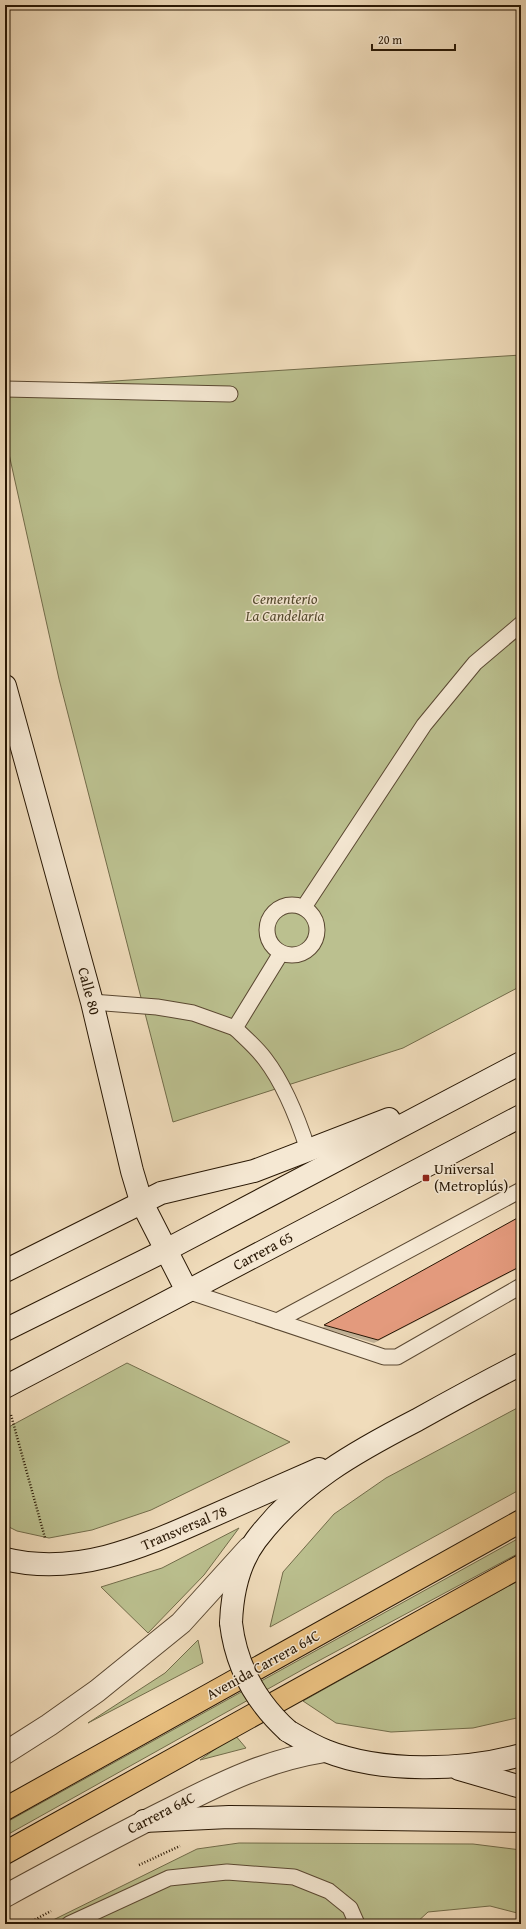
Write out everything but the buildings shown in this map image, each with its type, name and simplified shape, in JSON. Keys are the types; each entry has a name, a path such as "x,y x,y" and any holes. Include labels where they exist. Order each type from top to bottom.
{"main road":[{"name":"Calle 80","path":"5,686 92,1002 132,1171 141,1201 187,1291"},
{"path":"5,1330 166,1250 521,1063"},
{"path":"5,1271 141,1201 182,1187 248,1173 486,1081"},
{"name":"Carrera 65","path":"5,1387 521,1116"},
{"path":"5,1753 49,1725 97,1691 181,1623 282,1511 311,1484 354,1453 521,1364"},
{"name":"Transversal 78","path":"5,1559 37,1564 66,1565 98,1560 170,1535 354,1453"},
{"name":"Avenida Carrera 64C","path":"5,1808 521,1521"},
{"path":"255,1541 239,1573 232,1600 231,1623 238,1660 249,1682 272,1716 288,1731 325,1751 364,1763 402,1766 450,1767 521,1756"},
{"path":"5,1853 521,1566"},
{"name":"Carrera 64C","path":"5,1896 144,1821 210,1789 273,1762 325,1751"},
{"path":"450,1767 521,1787"},
{"path":"144,1821 236,1817 521,1822"}],"lane":[{"path":"5,389 230,394"},
{"path":"304,908 424,725 475,663 521,624"},
{"path":"294,905 304,908 312,914 317,922 318,933 315,942 309,950 300,954 290,956 281,953 273,946 268,938 267,928 270,918 276,910 285,906 294,905"},
{"path":"235,1028 281,953"},
{"path":"92,1002 157,1007 193,1013 235,1028 265,1058 277,1077 298,1120 308,1150"},
{"path":"278,1321 521,1190"},
{"path":"187,1291 384,1357 397,1357 521,1286"},
{"path":"69,1924 169,1878 227,1872 294,1877 329,1891 350,1908 357,1924"}],"path":[{"path":"11,1415 46,1543"}],"green space":[{"path":"345,5 439,5 345,9"},
{"name":"Cementerio La Candelaria","path":"521,355 521,986 403,1048 173,1122 59,679 5,436 5,388"},
{"path":"127,1363 290,1442 151,1510 92,1530 49,1538 17,1531 5,1525 5,1429"},
{"path":"521,1406 521,1489 270,1627 283,1572 334,1514 386,1478"},
{"path":"239,1528 204,1575 148,1633 101,1587 162,1568"},
{"path":"521,1537 521,1552 309,1666 5,1836 5,1823"},
{"path":"521,1579 521,1717 473,1728 391,1732 336,1723 303,1701"},
{"path":"198,1640 203,1663 88,1723 165,1673"},
{"path":"235,1735 246,1748 200,1760"},
{"path":"239,1843 473,1844 521,1850 521,1914 490,1906 428,1912 415,1924 45,1924 197,1849"}],"place":[{"name":"Universal (Metroplús)","path":"426,1178"}]}
